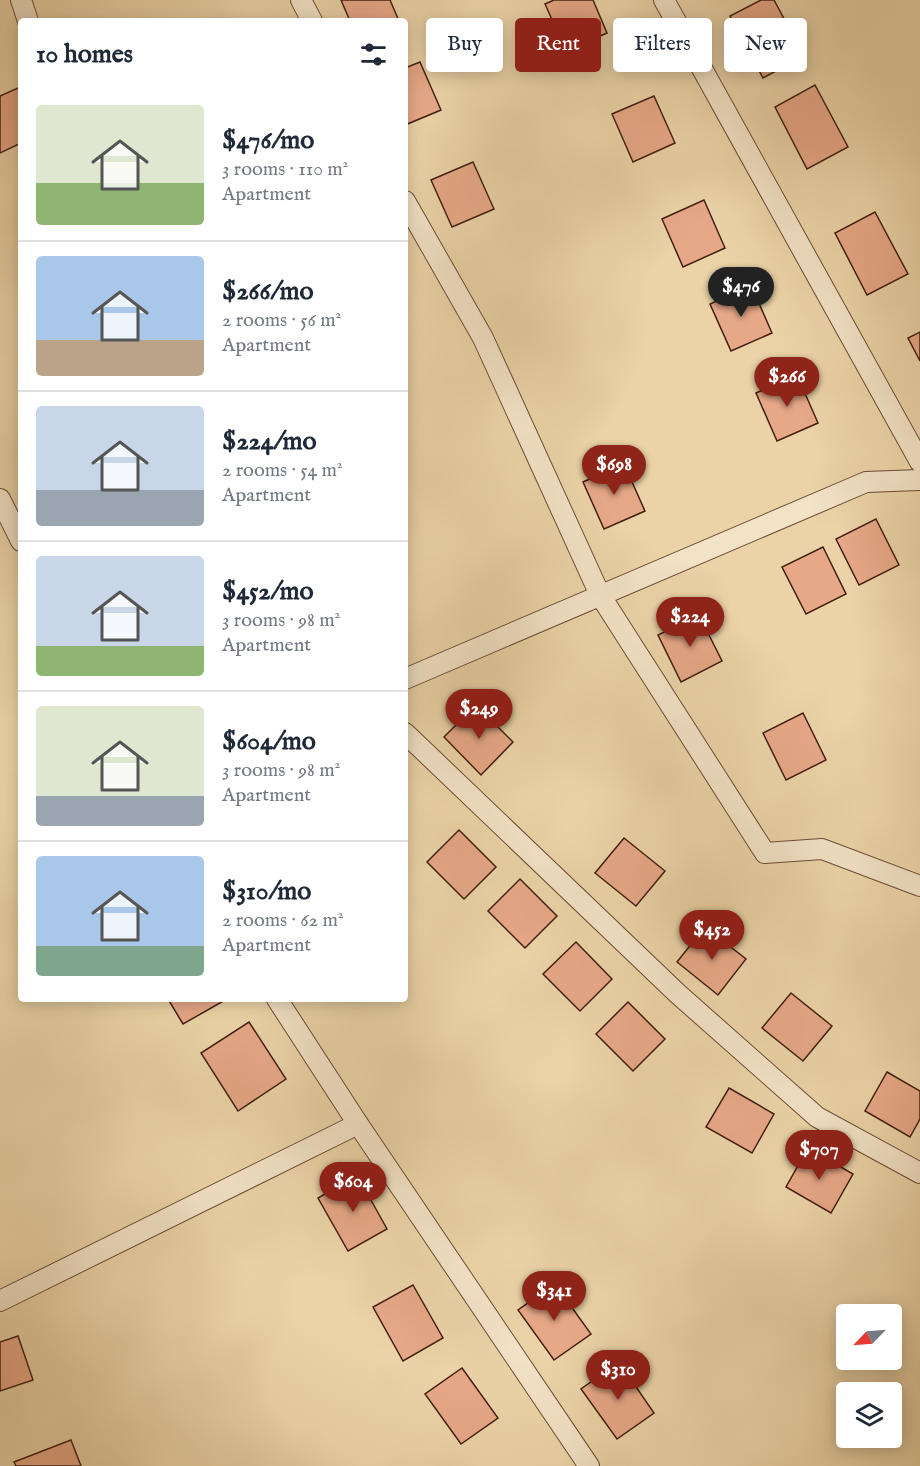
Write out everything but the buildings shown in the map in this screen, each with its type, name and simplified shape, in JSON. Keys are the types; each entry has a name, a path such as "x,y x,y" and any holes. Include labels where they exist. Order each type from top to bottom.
{"street":[{"path":"21,0 27,18"},
{"path":"301,0 310,18"},
{"path":"664,0 920,462"},
{"path":"408,206 483,338 600,595 765,853 822,849 920,886"},
{"path":"408,679 866,482 920,480"},
{"path":"0,498 18,535"},
{"path":"408,736 678,994 817,1117 920,1173"},
{"path":"279,1002 358,1124 588,1466"},
{"path":"0,1301 358,1124"}]}
